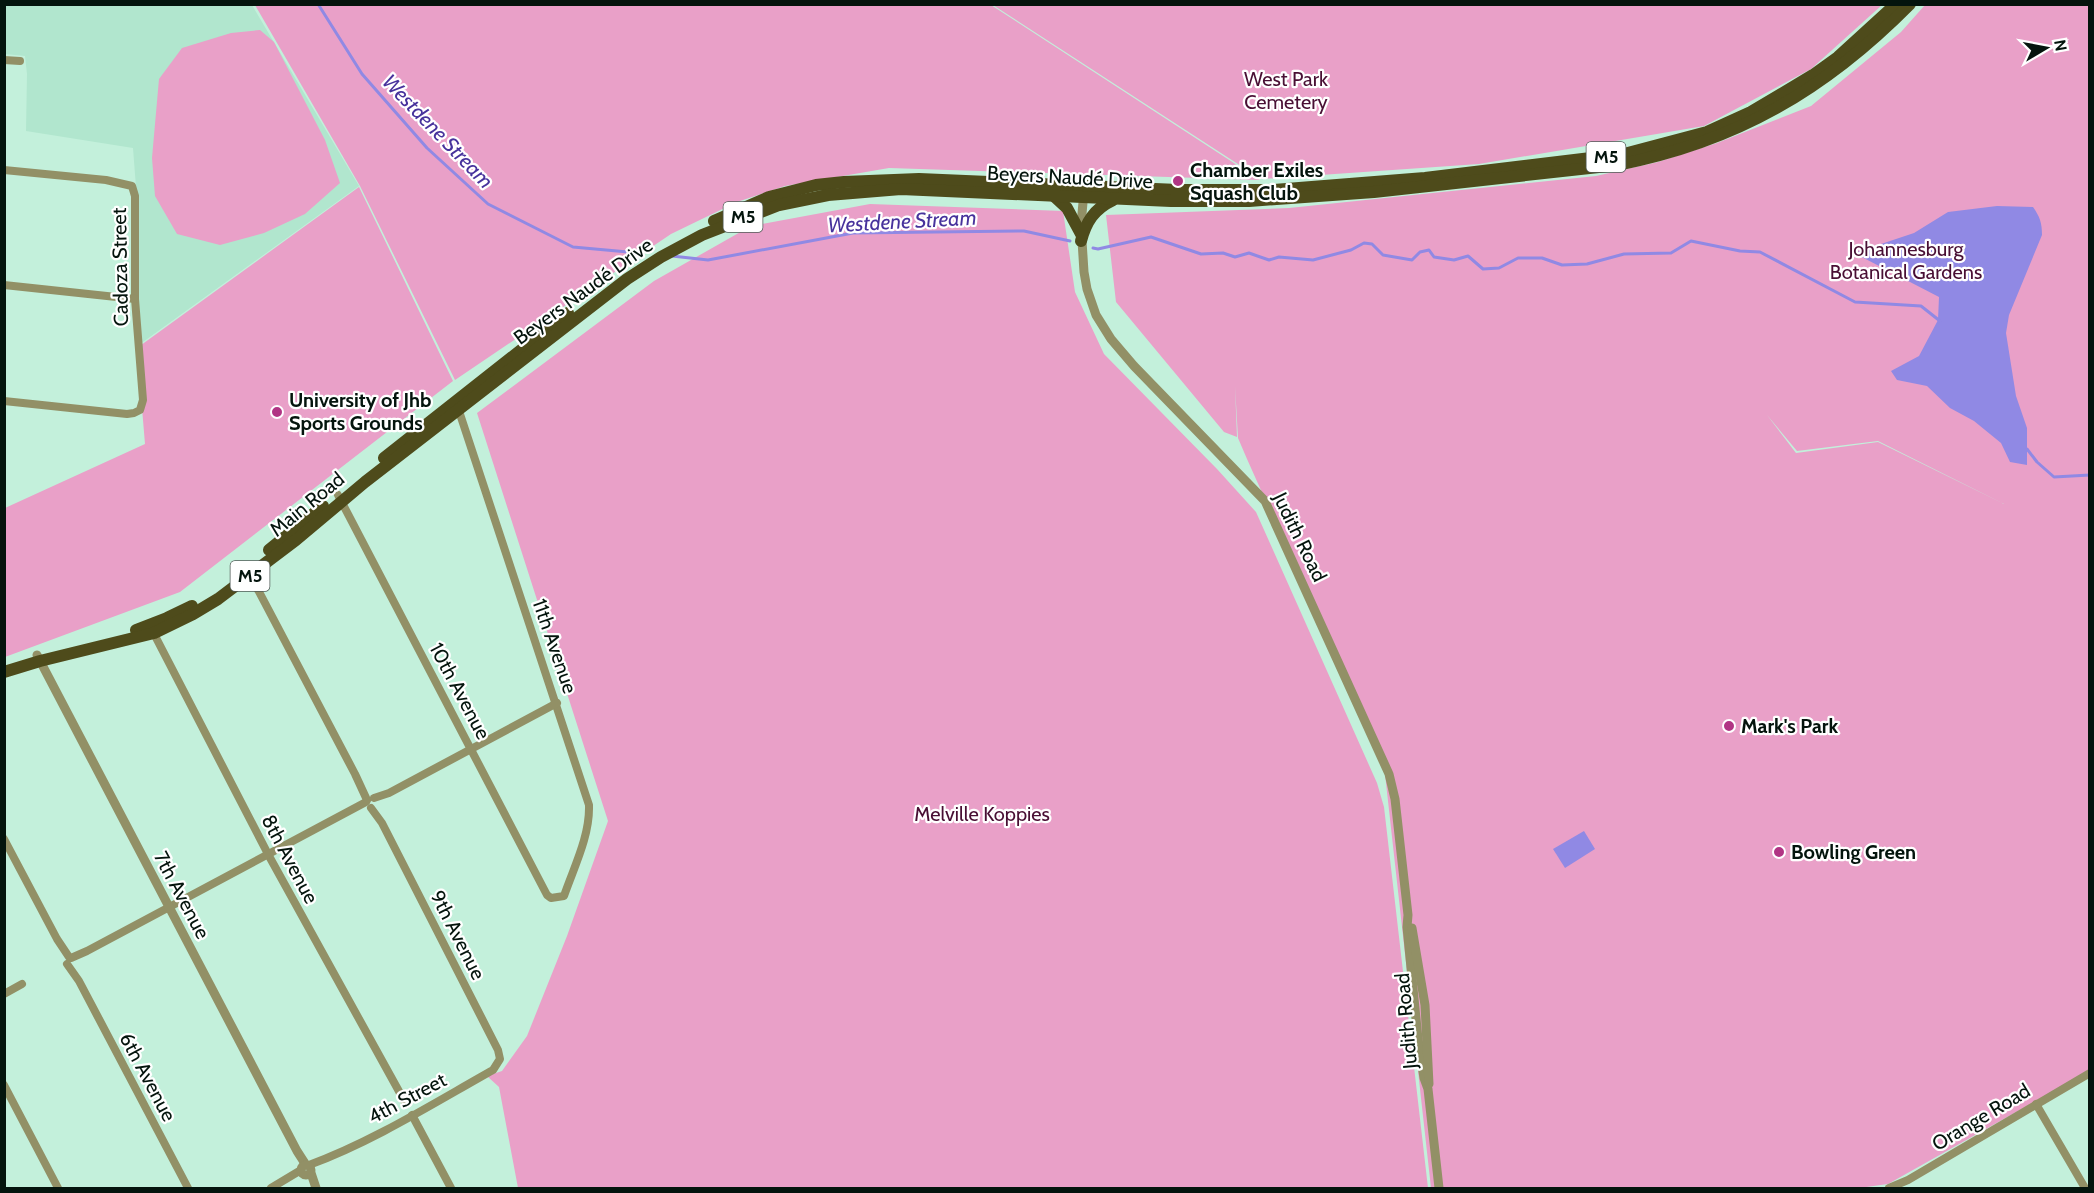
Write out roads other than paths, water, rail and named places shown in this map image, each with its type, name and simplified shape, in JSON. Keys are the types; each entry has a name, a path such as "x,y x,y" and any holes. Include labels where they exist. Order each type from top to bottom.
{"main road":[{"name":"Beyers Naudé Drive","path":"457,405 584,300 642,260 696,229 770,197 816,186 890,179 1084,192 1291,189 1503,170 1640,151 1707,132 1751,112 1813,75 1838,57 1896,4"},
{"name":"Beyers Naudé Drive","path":"457,405 627,279 679,246 755,213 812,197 880,189 1054,196 1084,192 1116,199 1217,202 1374,192 1575,171 1656,157 1713,140 1795,97 1818,83 1857,53 1910,4"},
{"path":"1054,196 1067,208 1081,238"},
{"path":"1081,238 1095,211 1116,199"},
{"name":"Main Road","path":"4,664 152,630 249,572 457,405"},
{"name":"Main Road","path":"4,672 38,658"}],"street":[{"path":"4,60 20,62"},
{"name":"Cadoza Street","path":"4,170 106,180 132,186 135,196 135,299 142,405 137,412 127,414 4,401"},
{"name":"Judith Road","path":"1084,192 1081,238 1084,272 1096,315 1111,339 1134,366 1269,507 1389,774 1395,800 1408,915 1424,997 1429,1061 1428,1089 1439,1188"},
{"path":"4,285 135,299"},
{"name":"11th Avenue","path":"457,405 557,703 589,806 590,818 564,896 556,899"},
{"name":"10th Avenue","path":"339,498 547,895 556,899"},
{"name":"9th Avenue","path":"249,572 372,803 498,1050 500,1063"},
{"name":"8th Avenue","path":"152,630 268,856 406,1104"},
{"name":"7th Avenue","path":"38,658 316,1188"},
{"path":"70,961 557,703"},
{"name":"6th Avenue","path":"4,839 188,1188"},
{"path":"4,994 22,984"},
{"name":"4th Street","path":"271,1188 412,1115 493,1070 500,1063"},
{"name":"Orange Road","path":"1889,1188 1900,1187 2090,1073"},
{"path":"4,1085 58,1188"},
{"path":"2036,1104 2085,1188"},
{"path":"412,1115 451,1188"}],"waterway":[{"name":"Westdene Stream","path":"318,4 362,74 427,148 488,204 573,247 639,253"},
{"name":"Westdene Stream","path":"672,256 708,260 853,233 1024,231 1070,241"},
{"name":"Westdene Stream","path":"1093,248 1098,249 1151,237 1201,254 1223,253 1235,257 1249,253 1269,260 1279,257 1313,260 1351,250 1364,243 1372,244 1383,255 1412,260 1420,252 1429,250 1434,257 1454,260 1468,256 1483,269 1499,268 1518,258 1542,258 1562,265 1587,264 1624,254 1671,253 1691,241 1740,251 1760,252 1855,302 1921,306 1940,321"},
{"name":"Westdene Stream","path":"2027,449 2037,462 2054,477 2090,475"}],"place":[{"name":"Chamber Exiles Squash Club","path":"1178,181"},
{"name":"University of Jhb Sports Grounds","path":"277,412"},
{"name":"Mark's Park","path":"1729,726"},
{"name":"Bowling Green","path":"1779,852"}],"park label":[{"name":"West Park Cemetery","path":"1286,90"},
{"name":"Johannesburg Botanical Gardens","path":"1906,260"},
{"name":"Melville Koppies","path":"982,814"}]}
